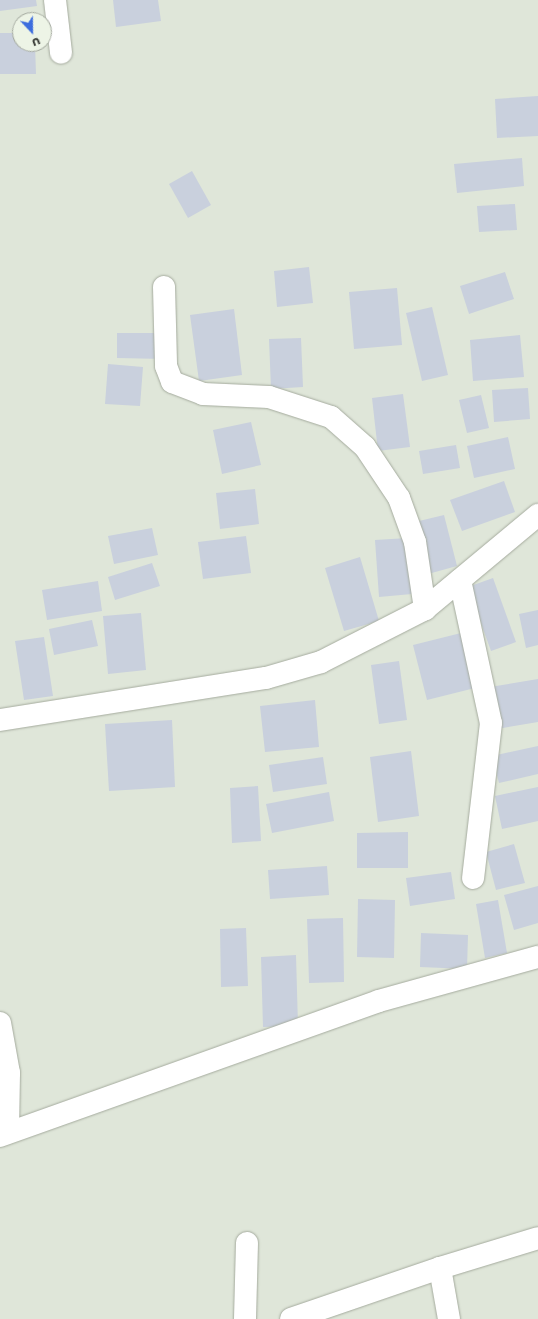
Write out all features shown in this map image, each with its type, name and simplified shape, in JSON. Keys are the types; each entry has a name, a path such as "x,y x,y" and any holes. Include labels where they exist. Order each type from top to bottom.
{"street":[{"path":"55,0 61,53"},
{"path":"164,287 166,366 172,382 203,394 269,397 331,417 366,447 398,498 415,542 425,609"},
{"path":"0,720 266,678 321,662 425,609 538,515"},
{"path":"460,580 491,723 473,878"},
{"path":"0,1024 8,1073 4,1134 379,1001 538,957"},
{"path":"291,1319 440,1268 538,1238"},
{"path":"245,1319 247,1243"},
{"path":"440,1268 449,1319"}],"building":[{"path":"0,0 36,0 37,6 0,11"},
{"path":"113,0 158,0 161,21 116,27"},
{"path":"0,33 12,33 12,52 35,52 36,74 0,74"},
{"path":"538,96 538,136 497,138 495,99"},
{"path":"522,158 524,186 457,193 454,164"},
{"path":"192,171 211,205 188,218 169,184"},
{"path":"515,204 517,230 479,232 477,206"},
{"path":"309,267 313,303 277,307 274,271"},
{"path":"505,272 514,299 469,314 460,286"},
{"path":"397,288 402,345 354,349 349,292"},
{"path":"432,307 448,375 422,381 406,313"},
{"path":"234,309 242,375 199,381 190,315"},
{"path":"117,333 165,333 164,359 117,358"},
{"path":"520,335 524,377 473,381 470,340"},
{"path":"301,338 303,387 271,389 269,339"},
{"path":"108,364 143,367 140,406 105,404"},
{"path":"528,388 530,419 494,422 492,390"},
{"path":"403,394 410,447 378,451 372,398"},
{"path":"481,395 489,428 467,433 459,400"},
{"path":"251,422 261,465 222,474 213,430"},
{"path":"508,437 515,469 474,478 467,446"},
{"path":"456,445 460,468 423,474 419,451"},
{"path":"504,481 515,512 462,531 450,500"},
{"path":"255,489 259,524 220,529 216,493"},
{"path":"444,515 457,566 428,574 415,522"},
{"path":"152,528 158,555 114,564 108,536"},
{"path":"246,536 251,573 203,579 198,542"},
{"path":"408,538 412,594 379,597 375,540"},
{"path":"360,557 379,621 344,631 325,568"},
{"path":"152,563 160,586 115,600 108,577"},
{"path":"493,578 516,642 491,651 468,587"},
{"path":"98,581 102,611 47,620 42,590"},
{"path":"538,610 538,645 526,648 519,614"},
{"path":"141,613 146,670 108,674 103,616"},
{"path":"92,620 98,646 54,655 49,629"},
{"path":"465,632 479,687 427,700 413,645"},
{"path":"44,637 53,696 24,700 15,641"},
{"path":"399,661 407,720 379,724 371,665"},
{"path":"538,679 538,722 497,729 490,687"},
{"path":"315,700 319,747 265,752 260,706"},
{"path":"172,720 175,787 109,791 105,724"},
{"path":"538,746 538,774 499,783 492,756"},
{"path":"411,751 419,816 378,822 370,757"},
{"path":"323,757 327,784 273,792 269,765"},
{"path":"258,786 261,841 232,843 230,788"},
{"path":"538,787 538,821 502,829 495,796"},
{"path":"329,792 334,821 272,833 266,804"},
{"path":"408,832 408,868 357,868 357,833"},
{"path":"514,844 525,883 496,890 486,852"},
{"path":"327,866 329,895 270,899 268,870"},
{"path":"451,872 455,899 410,906 406,878"},
{"path":"538,886 538,923 514,930 504,895"},
{"path":"358,899 395,900 394,958 357,957"},
{"path":"498,900 507,953 485,958 476,904"},
{"path":"343,918 344,982 309,983 307,919"},
{"path":"246,928 248,986 221,987 220,929"},
{"path":"421,933 468,935 467,969 420,967"},
{"path":"296,955 298,1026 263,1027 261,957"}]}
